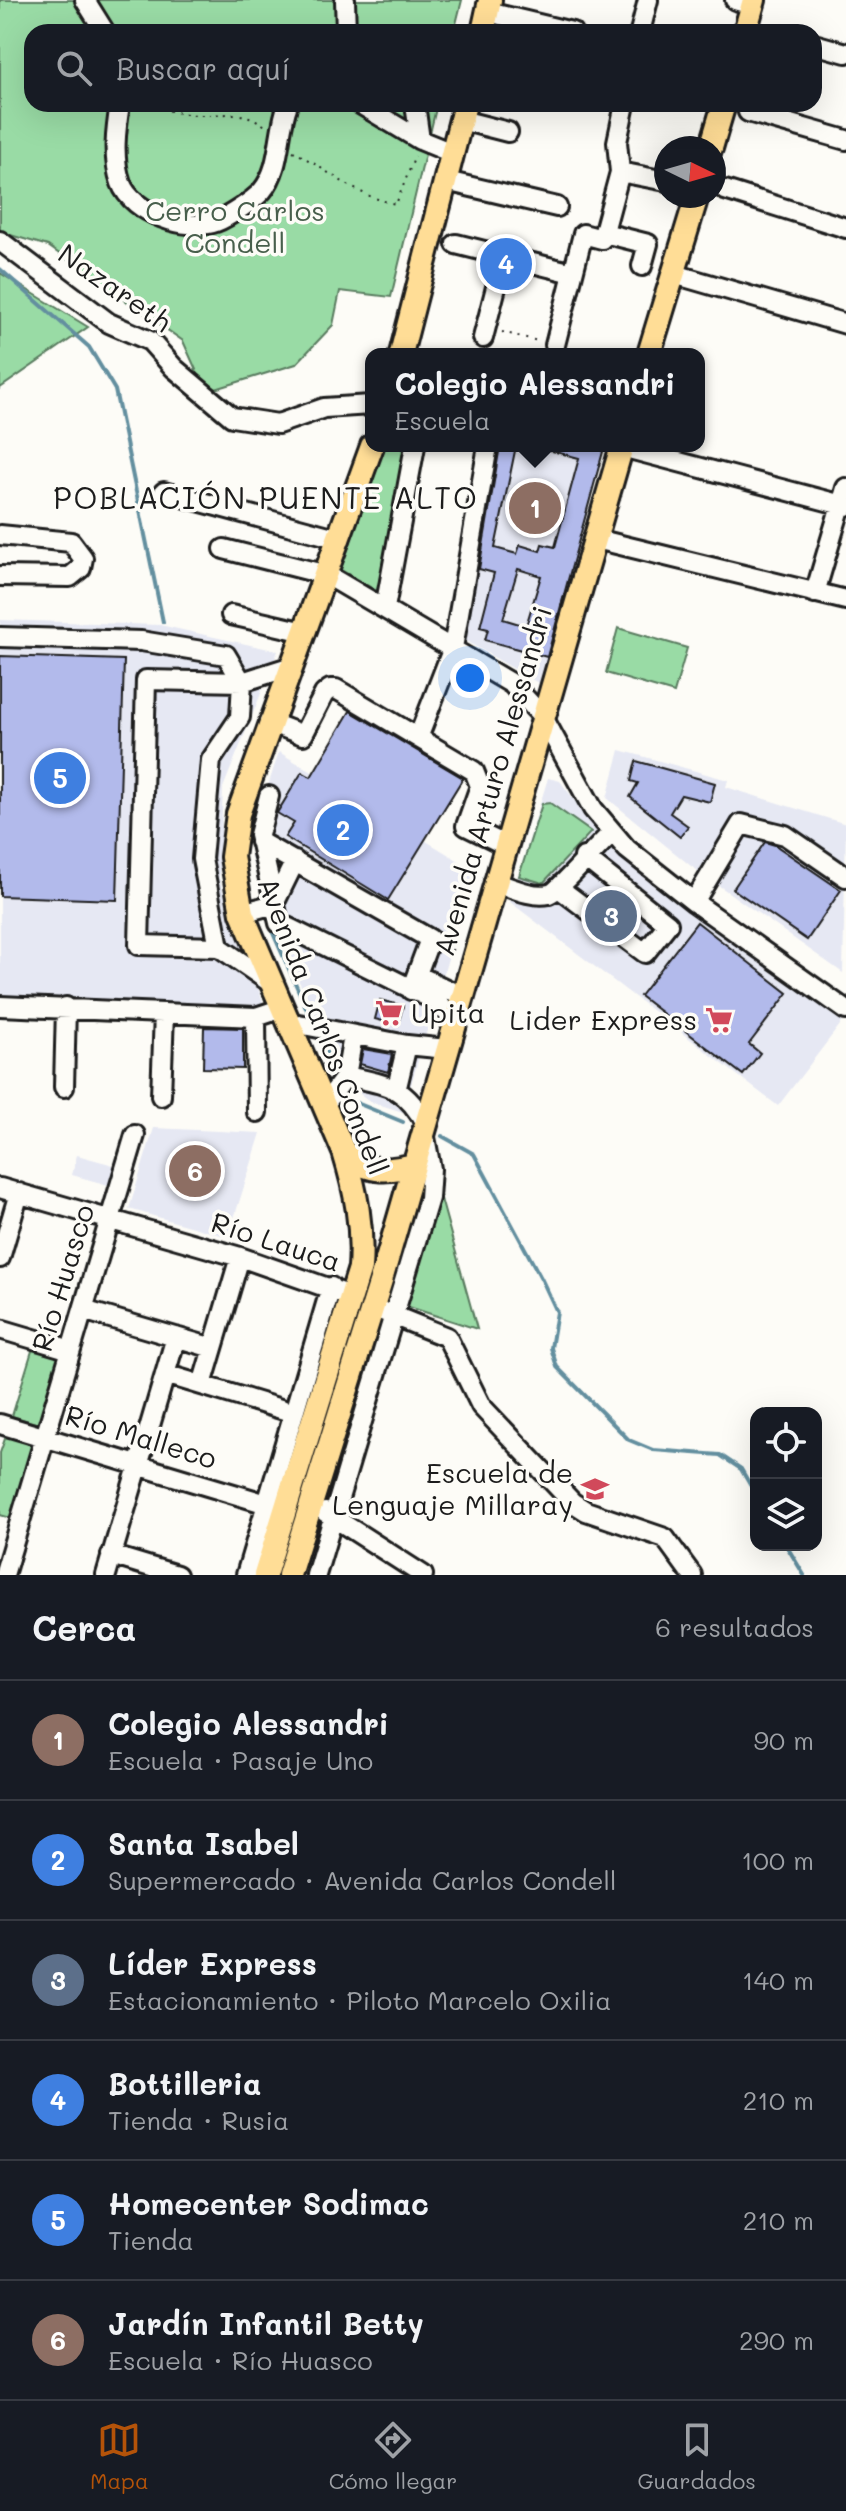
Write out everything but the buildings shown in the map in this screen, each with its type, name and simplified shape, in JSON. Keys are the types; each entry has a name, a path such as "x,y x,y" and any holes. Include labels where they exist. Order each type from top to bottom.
{"main road":[{"path":"744,1 745,24"},
{"path":"403,348 463,112"},
{"path":"715,136 722,112"},
{"path":"651,348 693,208"},
{"name":"Avenida Carlos Condell","path":"360,1268 359,1212 344,1152 246,924 234,884 233,837 269,722 327,575 370,452"},
{"name":"Avenida Arturo Alessandri","path":"289,1575 309,1506 383,1311 414,1165 461,996 596,539 627,452"},
{"path":"344,1152 358,1164 377,1170 414,1165"},
{"path":"265,1575 341,1292 360,1268 383,1311"}],"street":[{"path":"85,0 100,24"},
{"path":"345,0 346,24"},
{"path":"642,24 648,0"},
{"path":"487,15 532,24"},
{"path":"822,46 846,53"},
{"path":"119,112 116,157 121,185 136,205 166,220 214,222 261,193 273,172 286,112"},
{"path":"373,112 420,140 452,153"},
{"path":"416,112 420,140"},
{"path":"463,112 508,132"},
{"path":"555,345 583,234 602,239 604,233 620,172 617,142 623,112"},
{"path":"748,112 846,140"},
{"path":"620,172 654,179"},
{"path":"446,181 557,207"},
{"path":"726,190 846,228"},
{"path":"604,233 648,244 642,266"},
{"name":"Nazareth","path":"0,241 109,323 150,341 174,368 232,417 278,424 324,408 365,405"},
{"path":"456,244 573,273"},
{"path":"484,333 504,256"},
{"path":"674,274 846,324"},
{"path":"385,608 414,452"},
{"path":"418,738 453,648 487,452"},
{"path":"645,452 844,500 815,593"},
{"path":"164,492 340,539"},
{"path":"0,535 71,542 83,558 81,568 70,577 0,576"},
{"path":"596,539 846,600"},
{"path":"224,549 327,575 512,684 543,717 582,790 612,833 694,902 846,1010"},
{"path":"231,615 305,632"},
{"path":"0,637 141,641 226,655 242,682 240,717 211,760 202,859 219,947"},
{"path":"271,983 219,947 139,945 146,680 242,682 292,666"},
{"path":"269,722 303,735 324,694 336,689 474,771 480,786 466,826 505,845"},
{"path":"269,796 260,842 276,914"},
{"path":"694,902 741,824 785,835 846,877"},
{"path":"494,882 528,893 549,895 560,889 584,857 612,833"},
{"path":"260,842 430,939 414,983"},
{"path":"560,889 645,953 668,924 584,857"},
{"path":"276,914 295,861"},
{"path":"246,924 276,914 414,983 461,996"},
{"path":"414,983 455,1021"},
{"path":"0,1006 256,1017 285,1015 353,1036 447,1049"},
{"path":"64,1087 66,1007"},
{"path":"161,1096 164,1013"},
{"path":"256,1017 257,1112"},
{"path":"325,1104 346,1076 353,1036"},
{"path":"397,1087 407,1045"},
{"path":"346,1076 397,1087 417,1108 425,1129"},
{"name":"Avenida Arturo Alessandri","path":"316,1575 334,1515 383,1311 429,1198 429,1151 425,1129"},
{"name":"Río Huasco","path":"11,1573 8,1531 44,1442 135,1135"},
{"name":"Río Lauca","path":"0,1188 240,1257 341,1292"},
{"path":"0,1258 19,1193"},
{"path":"202,1385 240,1257"},
{"path":"246,1575 294,1413 341,1292"},
{"path":"83,1310 213,1348"},
{"path":"383,1311 447,1337 481,1406 572,1502 586,1511 665,1538 692,1575"},
{"path":"0,1329 71,1350"},
{"path":"106,1575 176,1337"},
{"path":"165,1374 294,1413"},
{"name":"Río Malleco","path":"0,1424 44,1442 266,1508"},
{"name":"Río Malleco","path":"0,1434 44,1442"},
{"path":"309,1506 334,1515 423,1575"},
{"path":"111,1555 151,1571 177,1575"}],"path":[{"path":"184,112 198,115 225,112 254,117 291,151 326,169 333,179 377,201 396,204 420,140"},
{"path":"484,333 567,348"}],"shaded area":[{"path":"493,452 603,452 540,684 457,636"},
{"path":"0,620 160,625 278,651 223,788 219,879 264,1005 0,1001"},
{"path":"620,750 728,780 726,787 846,824 843,973 691,866 607,798"},
{"path":"279,752 474,870 403,1112 371,1102 349,1086 272,925 251,857 254,829"},
{"path":"548,778 560,781 595,827 693,912 843,1021 778,1106 510,902"},
{"path":"154,1128 261,1133 228,1237 129,1209"},
{"path":"77,1155 117,1166 112,1186 72,1175"}],"green space":[{"name":"Cerro Carlos Condell","path":"0,0 462,0 456,24 24,24 24,112 435,112 391,297 340,291 333,325 296,364 206,392 183,341 48,246 0,232"},
{"path":"0,273 88,327 0,388"},
{"path":"377,452 407,452 377,591 336,567"},
{"path":"618,628 687,648 674,693 606,673"},
{"path":"550,803 591,832 543,883 519,876 542,804"},
{"path":"438,1188 477,1329 403,1305"},
{"path":"35,1341 61,1349 39,1424 12,1416"},
{"path":"6,1436 34,1444 11,1518 0,1515 0,1453"}],"waterway":[{"path":"0,269 89,347 115,390 163,622"},
{"path":"273,933 312,1021"},
{"path":"319,1036 337,1077"},
{"path":"344,1091 352,1101 403,1122"},
{"path":"442,1136 474,1154 542,1280 557,1312 551,1348 557,1367 629,1440 653,1450 720,1455 741,1469 750,1485"},
{"path":"790,1551 804,1575"}],"place":[{"name":"Bottilleria","path":"506,264"},
{"name":"Colegio Alessandri","path":"535,508"},
{"name":"Homecenter Sodimac","path":"60,778"},
{"name":"Santa Isabel","path":"343,830"},
{"name":"Líder Express","path":"611,916"},
{"name":"Upita","path":"389,1013"},
{"name":"Lider Express","path":"719,1020"},
{"name":"Jardín Infantil Betty","path":"195,1171"},
{"name":"Escuela de Lenguaje Millaray","path":"595,1489"}],"district":[{"name":"POBLACIÓN PUENTE ALTO","path":"266,499"}]}
